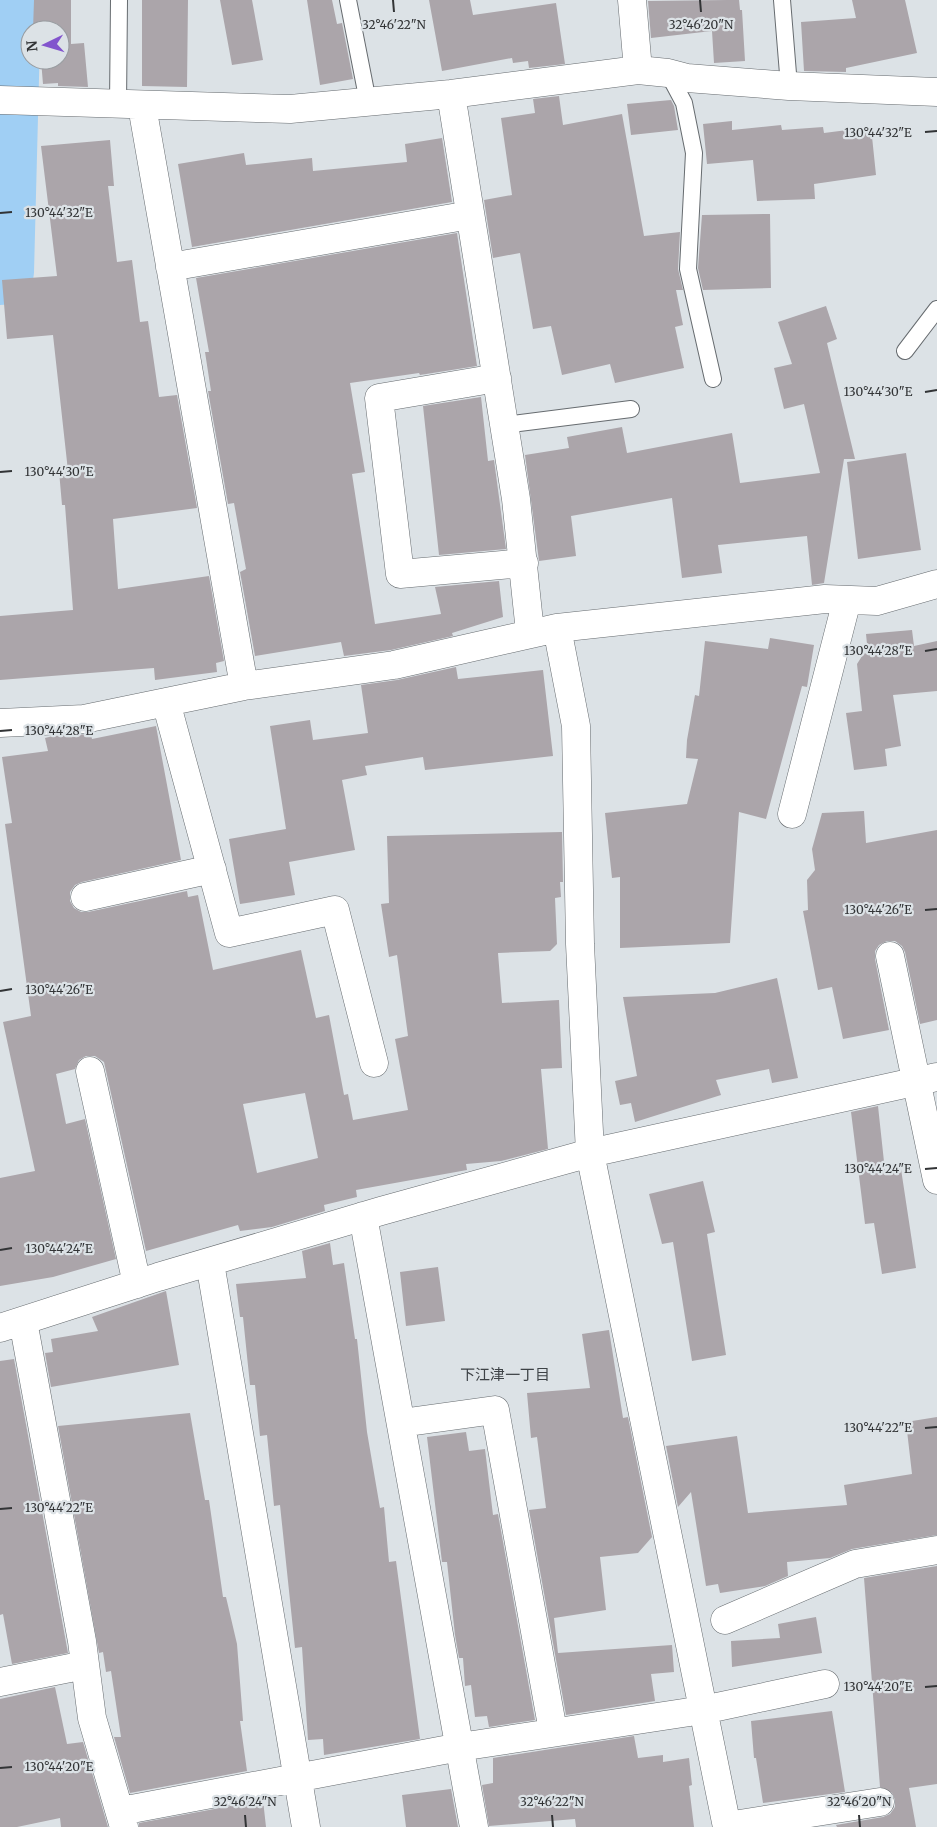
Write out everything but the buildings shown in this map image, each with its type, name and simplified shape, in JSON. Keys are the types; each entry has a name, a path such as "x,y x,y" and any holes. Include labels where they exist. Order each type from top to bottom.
{"street":[{"path":"632,0 638,70"},
{"path":"0,100 130,106 290,109 451,94 638,70 668,73 687,78 789,86 937,92"},
{"path":"451,94 504,425 524,563 530,632"},
{"path":"130,106 170,267 244,686"},
{"path":"170,267 470,215"},
{"path":"497,378 379,398 400,574 524,563"},
{"path":"0,723 84,719 244,686 394,665 530,632 825,599 877,601 937,584"},
{"path":"792,814 847,600"},
{"path":"557,628 576,726 580,944 590,1153 727,1827 880,1802"},
{"path":"166,702 229,933 335,910 374,1063"},
{"path":"85,897 212,869"},
{"path":"890,956 927,1079 937,1180"},
{"path":"90,1071 137,1284"},
{"path":"825,1684 703,1710 553,1731 460,1747 298,1779 122,1819 92,1718 82,1642 12,1324 363,1216 590,1153 927,1079"},
{"path":"363,1216 474,1827"},
{"path":"210,1263 306,1827"},
{"path":"401,1423 495,1410 553,1731"},
{"path":"725,1620 855,1564 937,1550"},
{"path":"0,1682 84,1665"}],"lane":[{"path":"119,0 130,106"},
{"path":"348,0 368,102"},
{"path":"782,0 789,86"},
{"path":"668,73 684,103 694,153 688,269 713,379"},
{"path":"905,351 937,310"},
{"path":"504,425 631,409"}],"waterway":[{"path":"0,275 4,272 11,0"}],"district":[{"name":"下江津一丁目","path":"505,1374"}]}
